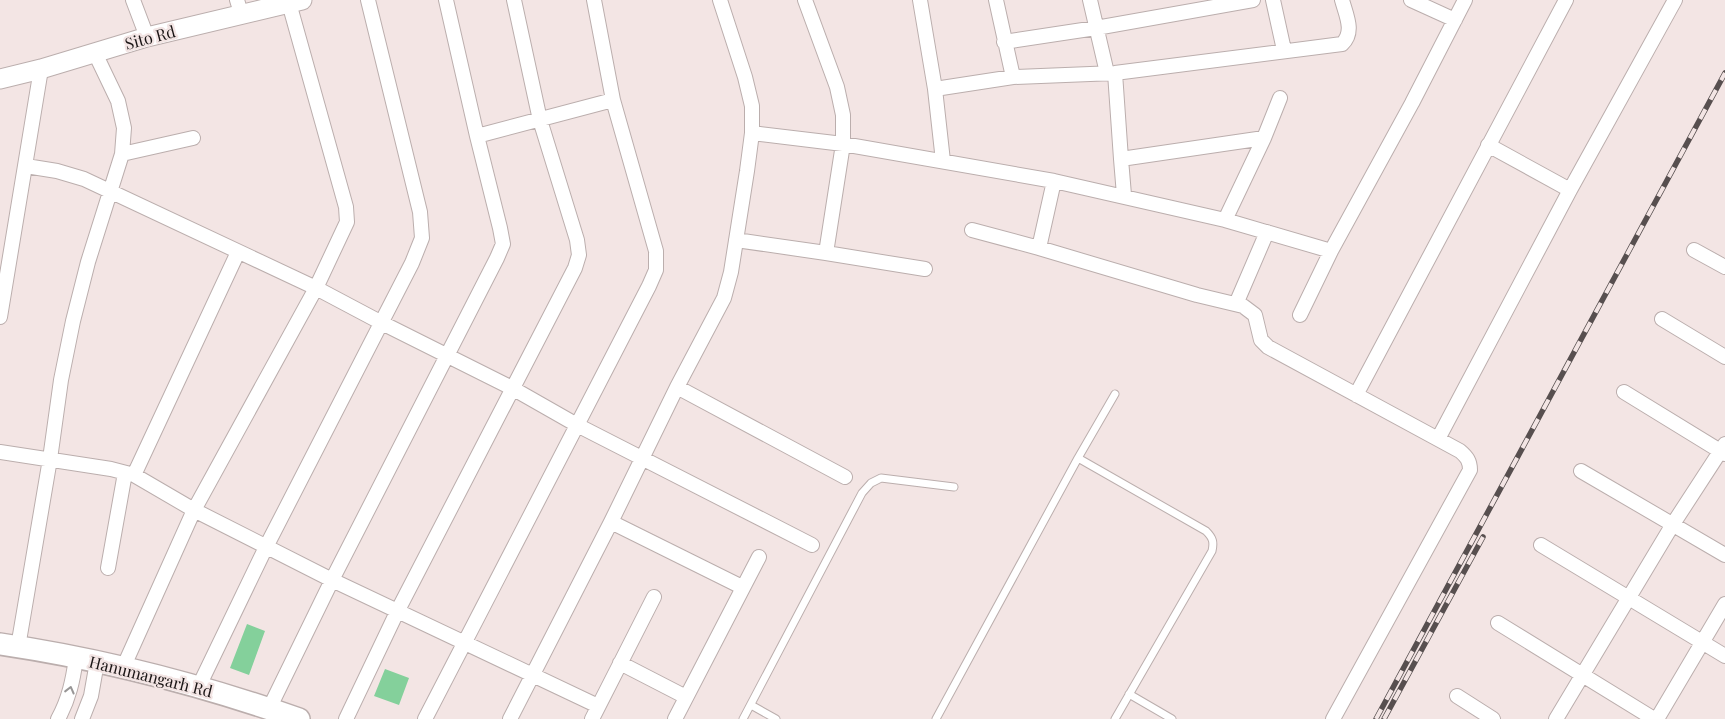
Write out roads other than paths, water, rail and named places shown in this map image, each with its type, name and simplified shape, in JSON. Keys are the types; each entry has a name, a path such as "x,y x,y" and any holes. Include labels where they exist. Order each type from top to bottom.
{"main road":[{"name":"Sito Rd","path":"0,79 95,53 239,7 295,2"},
{"name":"Hanumangarh Rd","path":"9,646 97,662 199,686 299,719"}],"street":[{"path":"133,0 148,37"},
{"path":"199,686 266,547 412,263 422,238 420,212 368,0"},
{"path":"270,708 332,580 503,244 446,0"},
{"path":"346,719 397,612 575,268 579,255 577,240 540,120 514,0"},
{"path":"425,719 656,270 656,251 612,100 594,0"},
{"path":"510,719 611,522 677,387 724,298 731,272 752,133 752,106 745,77 720,0"},
{"path":"805,0 837,87 843,115 843,144 826,253"},
{"path":"920,0 935,89 943,162"},
{"path":"996,0 1013,77"},
{"path":"1090,0 1096,28 1111,73 1124,195"},
{"path":"1004,42 1253,0"},
{"path":"1273,0 1284,50"},
{"path":"935,89 1013,77 1111,73 1342,44 1347,39 1350,31 1342,0"},
{"path":"1411,0 1455,20"},
{"path":"1300,315 1331,252 1465,0"},
{"path":"1356,395 1566,0"},
{"path":"1438,439 1570,190 1675,0"},
{"path":"123,668 194,510 316,288 347,222 346,207 295,2"},
{"path":"9,646 50,459 61,380 72,321 109,190 122,154 124,128 118,101 95,53"},
{"path":"0,317 41,69"},
{"path":"1225,220 1264,138 1280,98"},
{"path":"477,136 612,100"},
{"path":"752,133 843,144 1124,195 1225,220 1331,252"},
{"path":"122,154 192,138"},
{"path":"1121,159 1264,138"},
{"path":"1488,145 1570,190"},
{"path":"26,166 84,179 316,288 512,388 577,425 812,544"},
{"path":"1039,248 1054,181"},
{"path":"972,230 1134,277 1243,306 1255,315 1261,340 1268,347 1466,456 1470,462 1470,470 1333,719"},
{"path":"1236,304 1267,232"},
{"path":"736,240 925,269"},
{"path":"1694,250 1725,267"},
{"path":"108,568 130,474 238,252"},
{"path":"1662,318 1725,357"},
{"path":"677,387 845,477"},
{"path":"1556,719 1672,524 1724,450 1624,392"},
{"path":"0,452 130,474 194,510 332,580 598,706"},
{"path":"1581,471 1725,555"},
{"path":"611,522 742,587"},
{"path":"1541,545 1725,656"},
{"path":"675,719 759,557"},
{"path":"592,719 654,598"},
{"path":"1498,623 1656,719 1725,604"},
{"path":"58,719 66,705 71,690 76,658"},
{"path":"82,719 91,696 97,662"},
{"path":"620,663 686,697"},
{"path":"1457,696 1493,719"}],"lane":[{"path":"936,719 1078,458 1115,394"},
{"path":"1078,458 1206,531 1212,537 1214,543 1212,551 1114,719"},
{"path":"743,719 862,493 871,483 881,478 954,487"},
{"path":"1129,694 1172,719"},
{"path":"751,705 776,719"}],"railway":[{"path":"1376,719 1725,73"},
{"path":"1384,719 1483,537"}]}
